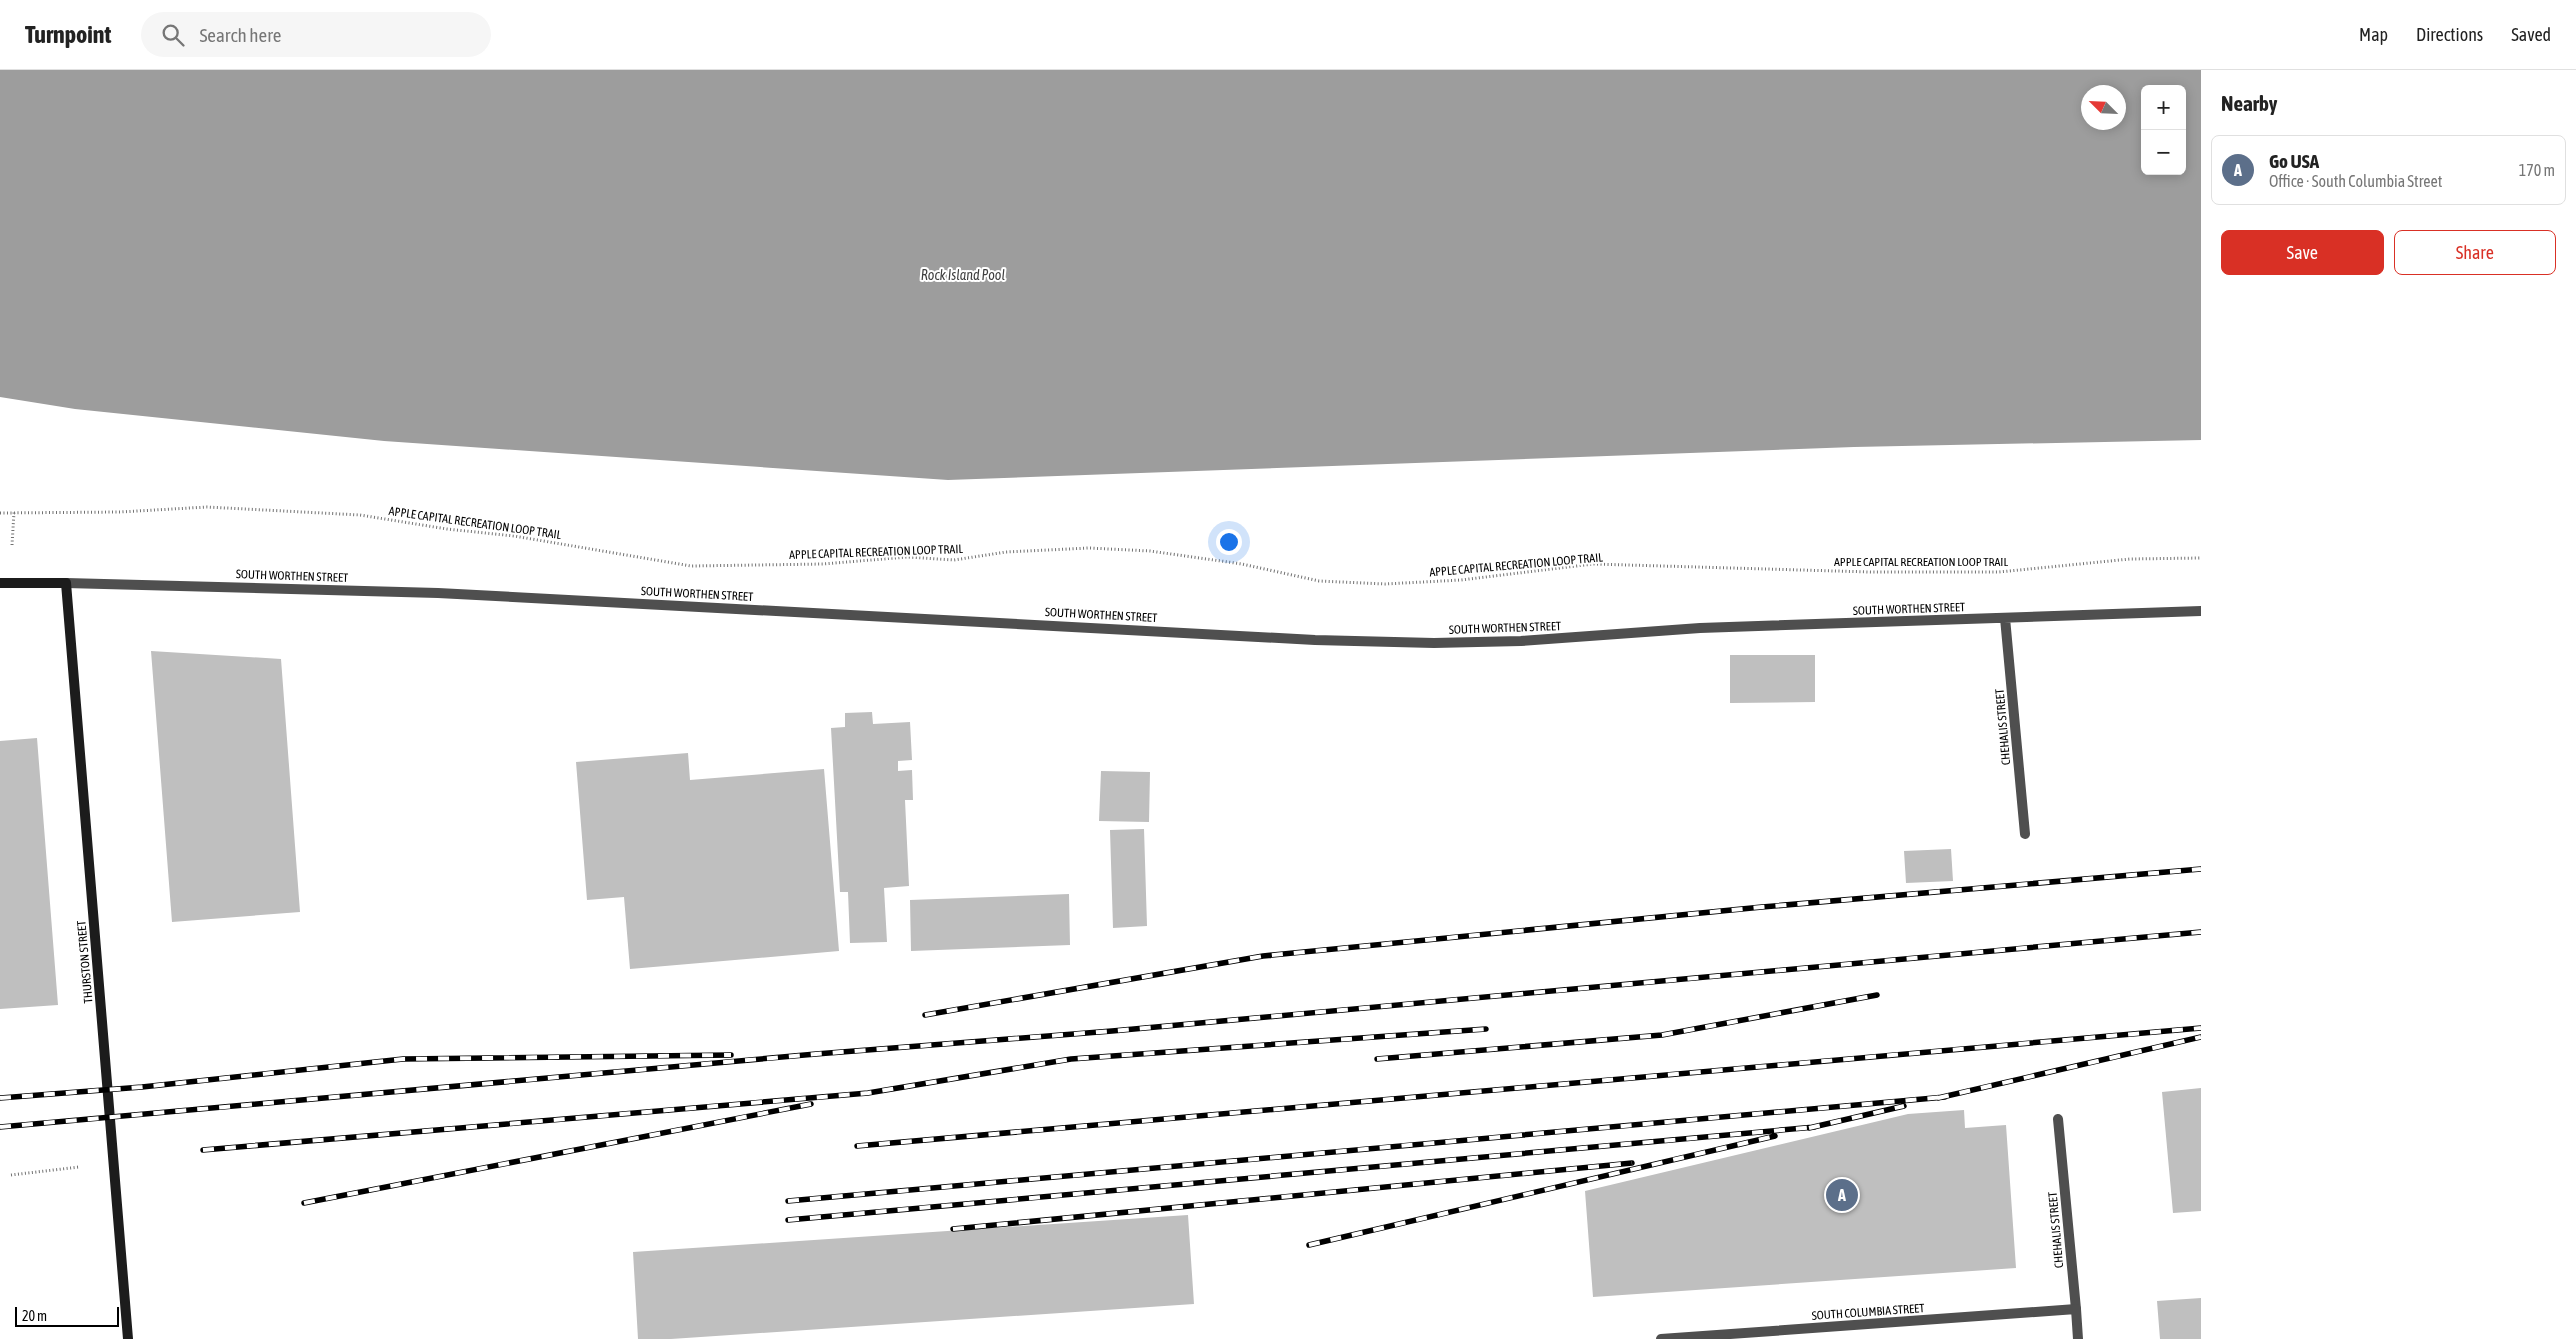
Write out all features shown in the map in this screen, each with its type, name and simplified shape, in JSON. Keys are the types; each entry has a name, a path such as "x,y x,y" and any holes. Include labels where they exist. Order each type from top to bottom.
{"main road":[{"name":"SOUTH WORTHEN STREET","path":"0,583 66,583"},
{"name":"THURSTON STREET","path":"66,583 128,1339"}],"street":[{"name":"SOUTH WORTHEN STREET","path":"66,583 438,593 1316,640 1434,643 1521,641 1700,628 2201,611"},
{"name":"CHEHALIS STREET","path":"2005,618 2025,834"},
{"name":"CHEHALIS STREET","path":"2058,1119 2078,1339"},
{"name":"SOUTH COLUMBIA STREET","path":"1661,1339 2076,1309"}],"path":[{"name":"APPLE CAPITAL RECREATION LOOP TRAIL","path":"0,513 120,512 206,507 360,515 447,529 514,536 691,566 823,564 907,557 954,560 1006,552 1089,548 1150,551 1242,564 1319,581 1385,584 1461,580 1593,564 1870,572 1999,572 2130,559 2201,558"},
{"path":"12,545 14,512"},
{"path":"11,1175 79,1167"}],"water":[{"name":"Rock Island Pool","path":"0,70 2201,70 2201,440 1854,447 948,480 384,441 75,409 0,397"}],"building":[{"path":"151,651 281,659 300,912 172,922"},
{"path":"1730,655 1815,655 1815,702 1730,703"},
{"path":"872,712 873,724 910,722 912,760 898,761 898,771 912,770 913,800 905,800 909,886 884,888 887,942 850,943 848,892 840,892 831,728 845,727 845,713"},
{"path":"37,738 58,1005 0,1009 0,741"},
{"path":"688,753 690,780 824,769 839,951 630,969 624,897 587,900 576,762"},
{"path":"1101,771 1150,772 1149,822 1099,821"},
{"path":"1144,829 1147,926 1113,928 1110,830"},
{"path":"1951,849 1953,881 1906,883 1904,851"},
{"path":"1069,894 1070,945 911,951 910,900"},
{"path":"2201,1088 2201,1211 2173,1213 2162,1092"},
{"path":"1964,1110 1965,1128 2006,1125 2016,1268 1593,1297 1585,1191 1908,1114"},
{"path":"1188,1215 1194,1304 671,1339 638,1339 633,1252"},
{"path":"2201,1298 2201,1339 2160,1339 2157,1301"}],"railway":[{"path":"925,1015 1263,956 1762,907 2201,869"},
{"path":"0,1127 816,1054 1112,1031 2201,932"},
{"path":"1377,1059 1662,1035 1877,995"},
{"path":"857,1146 2201,1028"},
{"path":"203,1150 868,1093 1071,1059 1486,1029"},
{"path":"1938,1098 2201,1037"},
{"path":"0,1098 142,1087 403,1059 731,1055"},
{"path":"788,1201 1945,1097"},
{"path":"304,1203 811,1104"},
{"path":"1809,1128 1904,1106"},
{"path":"788,1220 1815,1127"},
{"path":"1309,1245 1775,1136"},
{"path":"953,1229 1632,1163"}],"place":[{"name":"Go USA","path":"1842,1195"}]}
